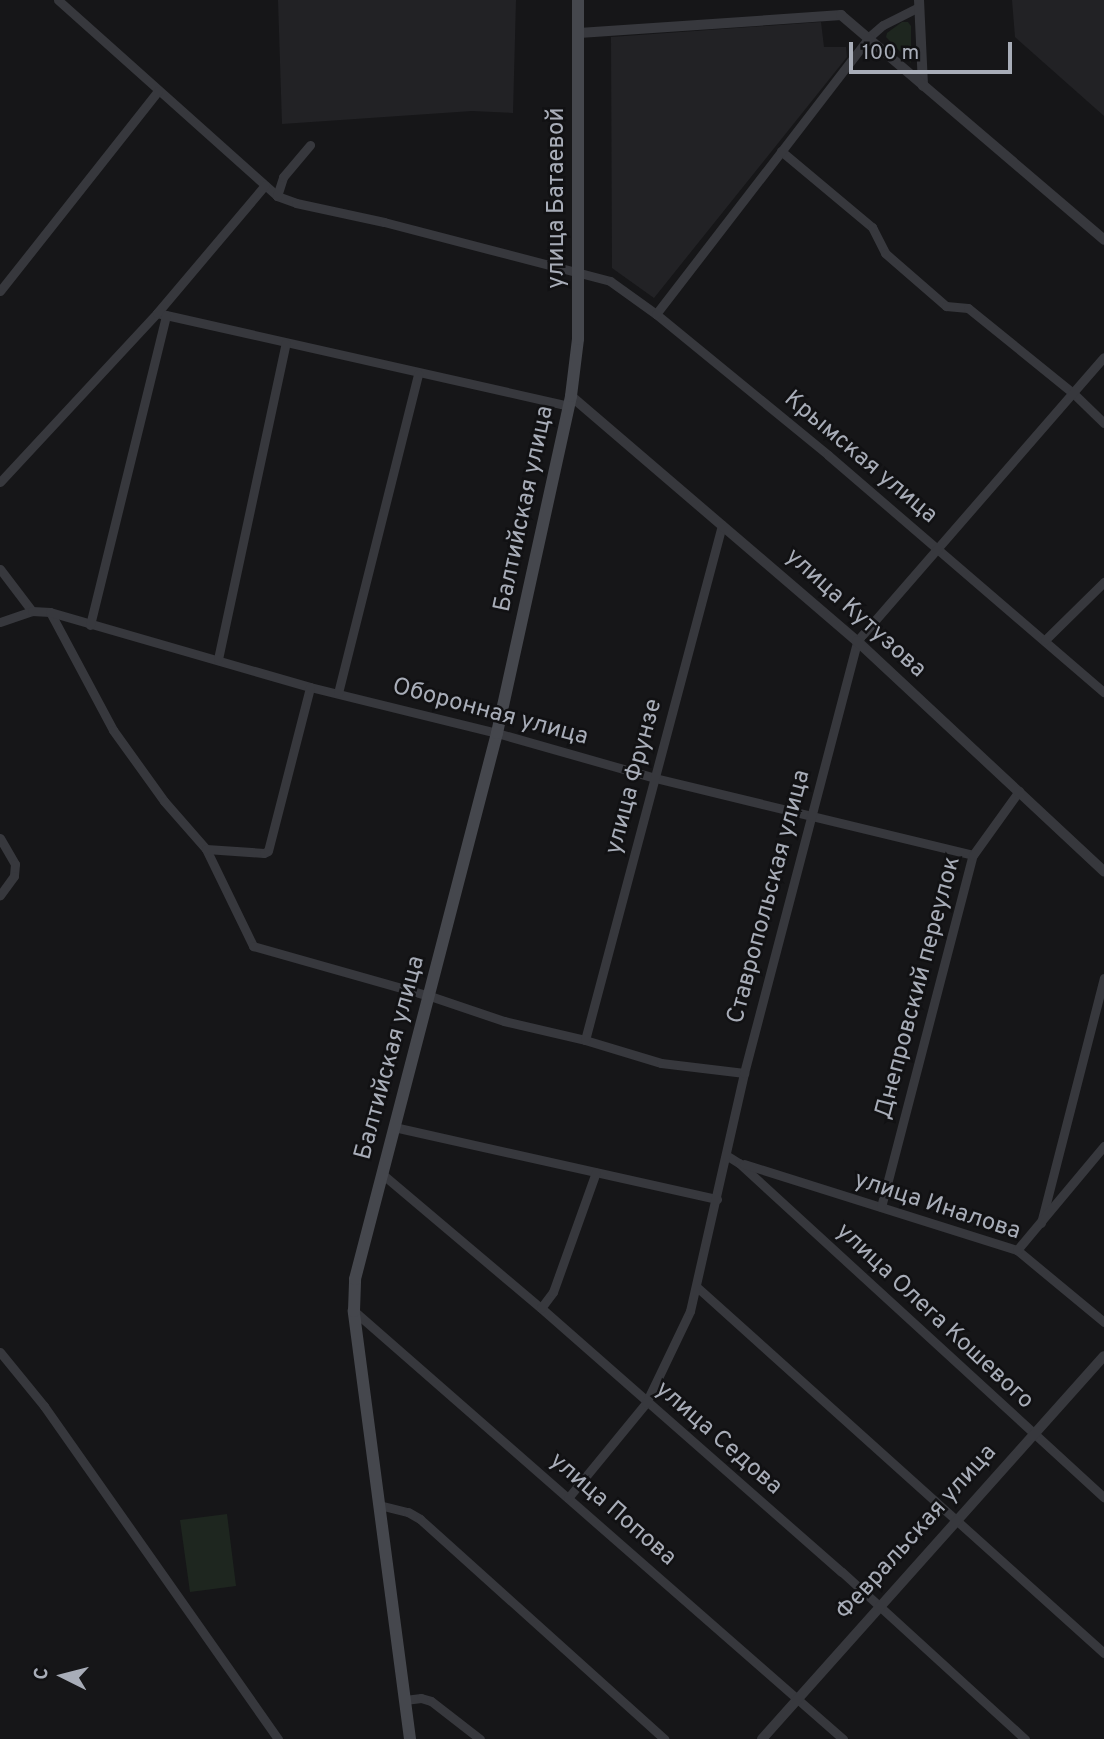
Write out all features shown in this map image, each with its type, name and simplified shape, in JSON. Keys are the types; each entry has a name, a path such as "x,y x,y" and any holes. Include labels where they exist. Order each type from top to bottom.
{"main road":[{"name":"улица Батаевой","path":"570,401 578,339 578,0"},
{"name":"Балтийская улица","path":"410,1739 354,1311 355,1279 361,1244 430,996 498,733 570,401"}],"street":[{"path":"58,0 277,195 283,177 310,145"},
{"path":"656,314 869,37 883,25 919,4 923,86"},
{"path":"579,33 832,14 848,18 923,86 1104,240"},
{"path":"0,291 158,90"},
{"path":"781,151 872,227 885,253 946,306 968,308 1073,393 1104,423"},
{"path":"0,482 162,314 265,185"},
{"name":"Крымская улица","path":"277,195 296,203 384,222 610,281 656,314 828,455 1104,692"},
{"path":"162,314 418,374 570,401"},
{"path":"90,625 162,314"},
{"path":"218,659 286,343"},
{"name":"Ставропольская улица","path":"568,1497 646,1403 698,1289 744,1073 857,641 1104,357"},
{"path":"338,694 418,374"},
{"name":"улица Кутузова","path":"570,401 722,525 857,641 1104,871"},
{"name":"улица Фрунзе","path":"585,1040 722,525"},
{"path":"0,569 32,611"},
{"path":"1045,640 1104,582"},
{"name":"Оборонная улица","path":"0,622 32,611 50,612 310,687 498,733 655,778 973,855"},
{"path":"50,612 113,730 163,801 206,849 253,946 430,996 504,1021 585,1040 661,1063 744,1073"},
{"path":"206,849 268,851 310,687"},
{"name":"Днепровский переулок","path":"881,1207 973,855 1019,791"},
{"path":"0,838 15,864 14,876 0,895"},
{"path":"1041,1223 1104,978"},
{"path":"394,1127 717,1199"},
{"path":"1017,1250 1104,1146"},
{"path":"726,1155 739,1163"},
{"name":"улица Иналова","path":"739,1163 1017,1250 1104,1322"},
{"name":"улица Олега Кошевого","path":"739,1163 1032,1435 1104,1498"},
{"path":"541,1308 554,1292 596,1172"},
{"name":"улица Седова","path":"381,1173 541,1308 879,1605 1025,1739"},
{"path":"698,1289 1104,1653"},
{"name":"улица Попова","path":"354,1311 843,1739"},
{"path":"0,1352 44,1406 278,1739"},
{"name":"Февральская улица","path":"762,1739 1104,1356"},
{"path":"379,1505 408,1512 420,1519 664,1739"},
{"path":"405,1700 431,1700 480,1739"}],"shaded area":[{"path":"278,0 516,0 513,113 472,111 282,124"},
{"path":"1012,0 1104,0 1104,116 1015,37"},
{"path":"821,22 824,47 846,47 847,57 654,298 612,268 611,37"},
{"path":"902,22 908,22 911,26 911,63 886,37 887,33"},
{"path":"227,1514 236,1586 190,1592 180,1520"}]}
